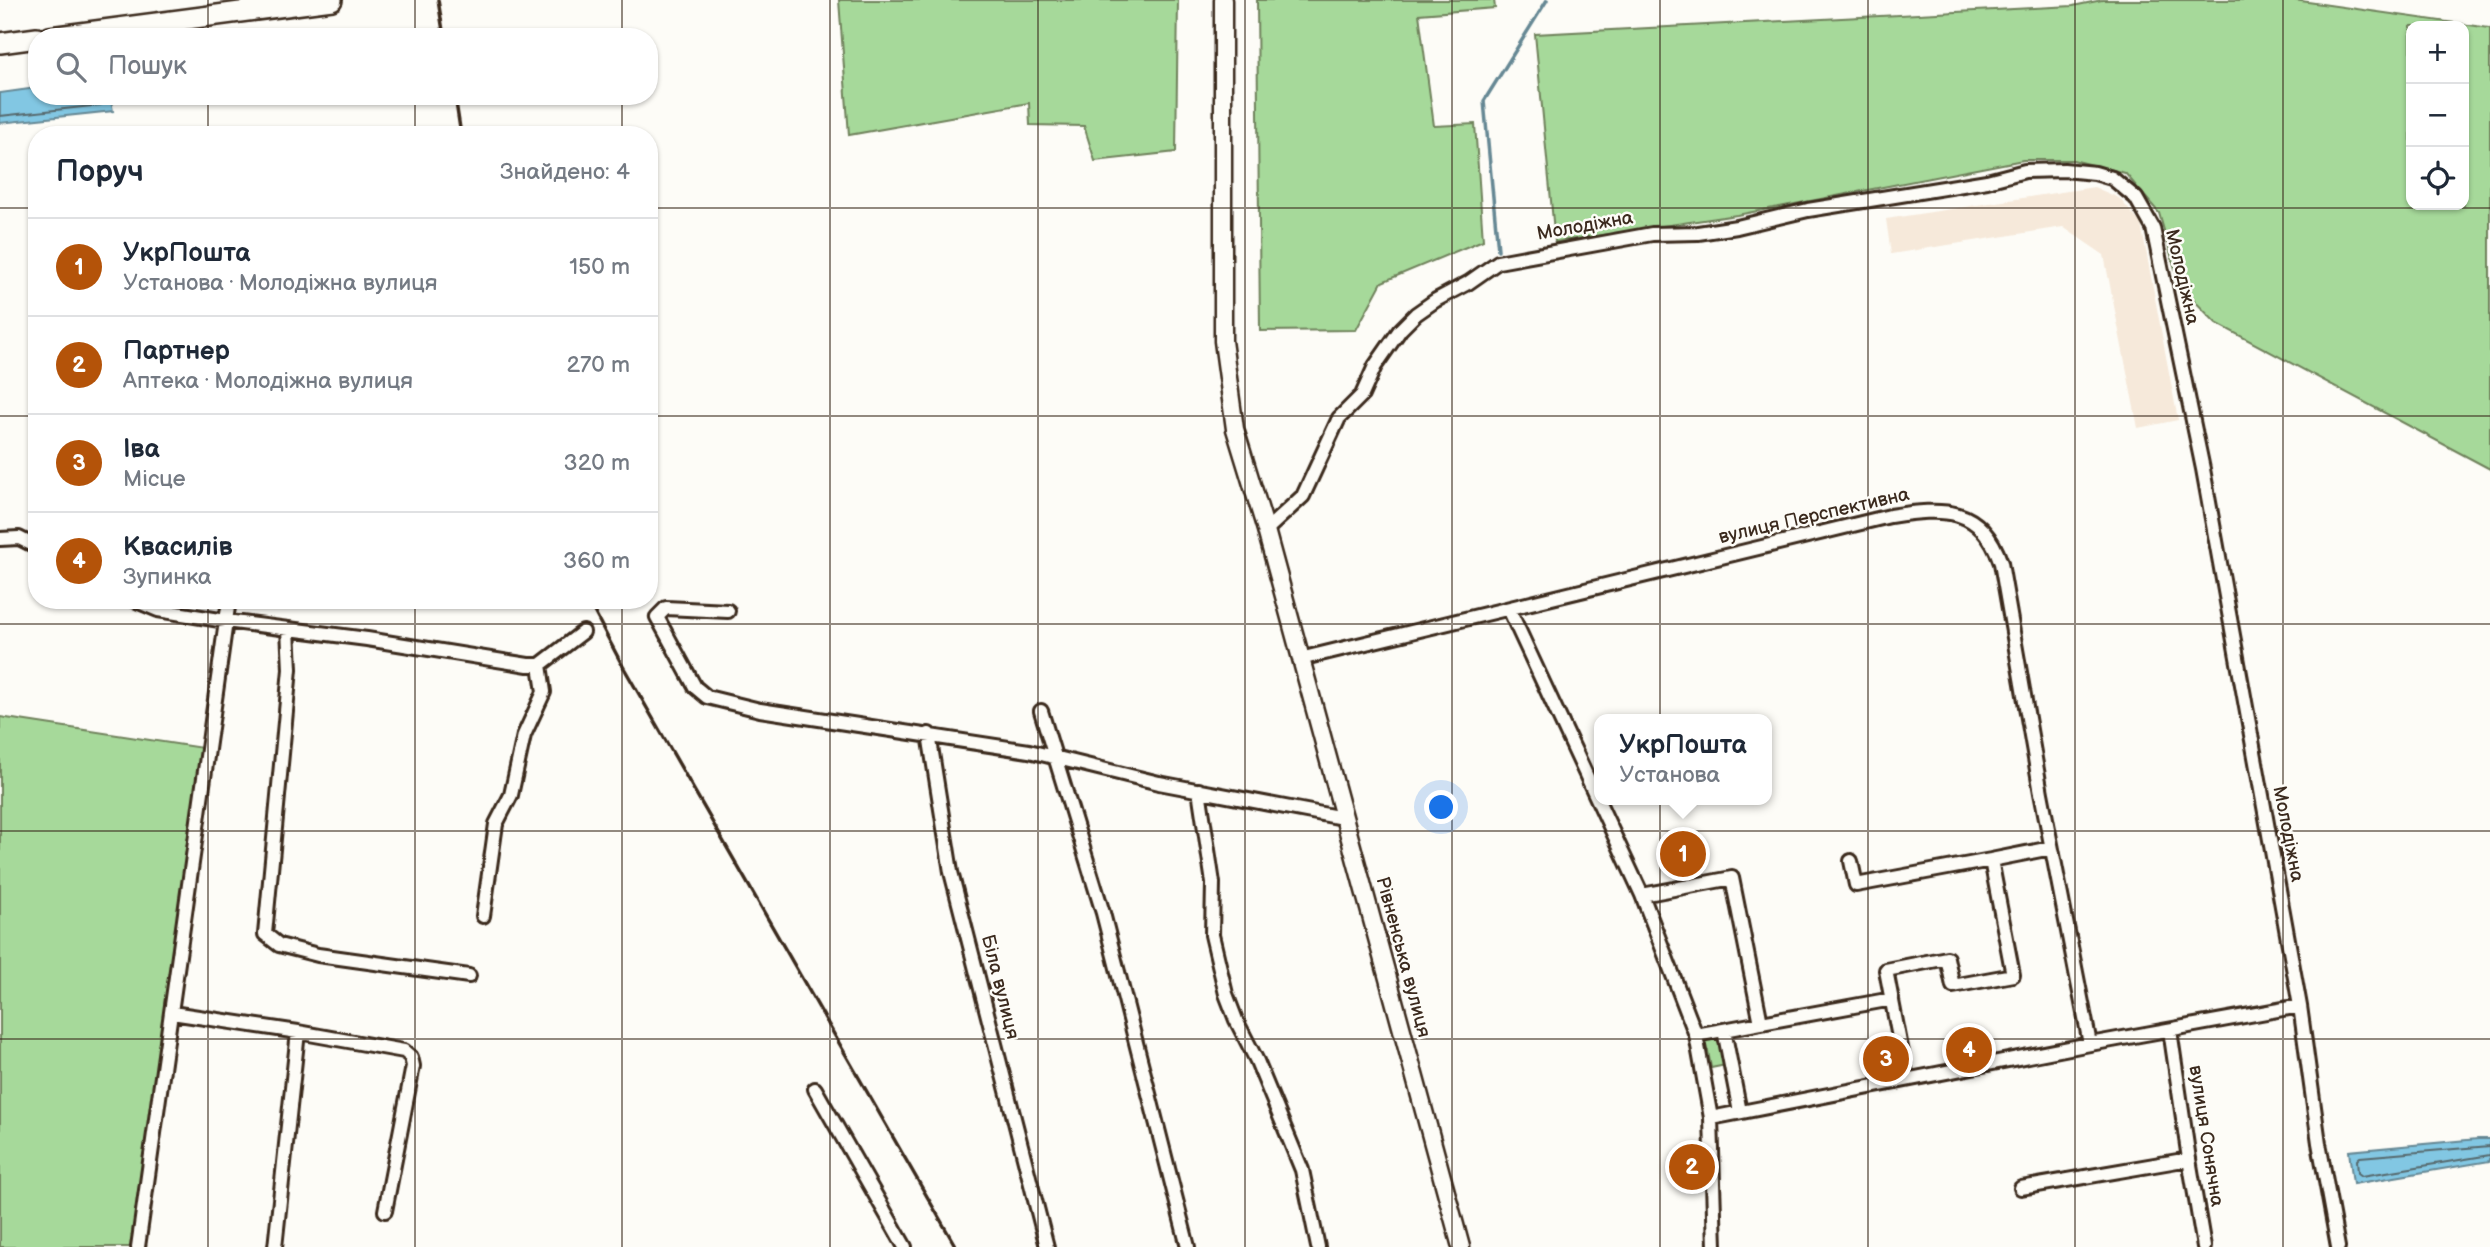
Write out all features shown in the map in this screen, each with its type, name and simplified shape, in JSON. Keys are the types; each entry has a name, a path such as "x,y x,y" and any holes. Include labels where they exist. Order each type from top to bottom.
{"highway":[{"path":"119,28 332,0"},
{"path":"0,43 28,39"}],"main road":[{"name":"Рівненська вулиця","path":"1223,0 1223,341 1235,429 1266,530 1461,1247"}],"street":[{"name":"Молодіжна","path":"1266,530 1303,496 1339,418 1362,395 1375,366 1400,330 1436,300 1468,283 1498,262 1652,234 1698,233 1737,227 1808,209 1987,181 2025,171 2095,173 2112,178 2136,198 2153,228 2203,469 2300,1006 2319,1143 2338,1247"},
{"name":"вулиця Перспективна","path":"1300,659 1891,516 1953,512 1979,526 1994,542 2001,563 2051,848 2090,1044"},
{"path":"0,539 19,538 28,542"},
{"path":"728,611 666,608 657,617 695,687 707,697 760,710 1029,751 1199,790 1343,818"},
{"path":"156,609 528,665 540,665 583,632"},
{"path":"138,1247 228,609"},
{"path":"1509,609 1594,792"},
{"path":"288,629 290,669 265,934 279,945 318,955 469,976"},
{"path":"483,916 496,824 511,795 524,735 544,692 540,665"},
{"path":"1041,711 1102,913 1188,1247"},
{"name":"Біла вулиця","path":"929,734 951,872 1046,1247"},
{"path":"1199,790 1213,883 1212,935 1226,994 1302,1170 1318,1247"},
{"path":"1600,805 1642,895 1696,1035 1711,1118 1715,1247"},
{"path":"1851,861 1856,885 2051,848"},
{"path":"1908,1079 1886,970 1947,958 1953,986 2013,975 1991,860"},
{"path":"1642,895 1732,878 1760,1023"},
{"path":"1696,1035 1892,999"},
{"path":"1711,1118 2300,1006"},
{"path":"172,1013 404,1051 411,1057 413,1066 385,1210"},
{"path":"1724,1030 1740,1112"},
{"name":"вулиця Сонячна","path":"2170,1030 2204,1247"},
{"path":"275,1247 298,1032"},
{"path":"815,1089 905,1247"},
{"path":"2021,1188 2189,1159"}],"shaded area":[{"path":"2094,187 2119,198 2141,224 2178,420 2138,428 2104,255 2063,227 1891,254 1886,219"}],"green space":[{"path":"839,0 1178,0 1176,152 1095,161 1084,126 1030,125 1029,103 849,135"},
{"path":"1257,0 1494,0 1495,8 1419,14 1434,126 1475,124 1483,240 1382,282 1356,330 1260,331"},
{"path":"2102,0 2294,0 2441,21 2406,21 2406,210 2469,210 2469,25 2490,28 2490,469 2216,323 2180,286 2159,213 2125,173 2073,160 2023,160 1737,215 1555,242 1535,34 2073,6"},
{"path":"0,717 209,749 138,1247 0,1247"},
{"path":"1719,1036 1726,1065 1711,1068 1703,1040"}],"water":[{"path":"28,89 28,105 112,105 113,111 0,123 0,93"},
{"path":"2490,1139 2490,1161 2353,1184 2349,1151"}],"waterway":[{"path":"1498,250 1484,101 1547,0"}],"railway":[{"path":"438,0 443,28"},
{"path":"456,105 460,126"},
{"path":"593,609 956,1247"}],"place":[{"name":"УкрПошта","path":"1683,854"},
{"name":"Квасилів","path":"1969,1050"},
{"name":"Іва","path":"1886,1059"},
{"name":"Партнер","path":"1692,1167"}]}
